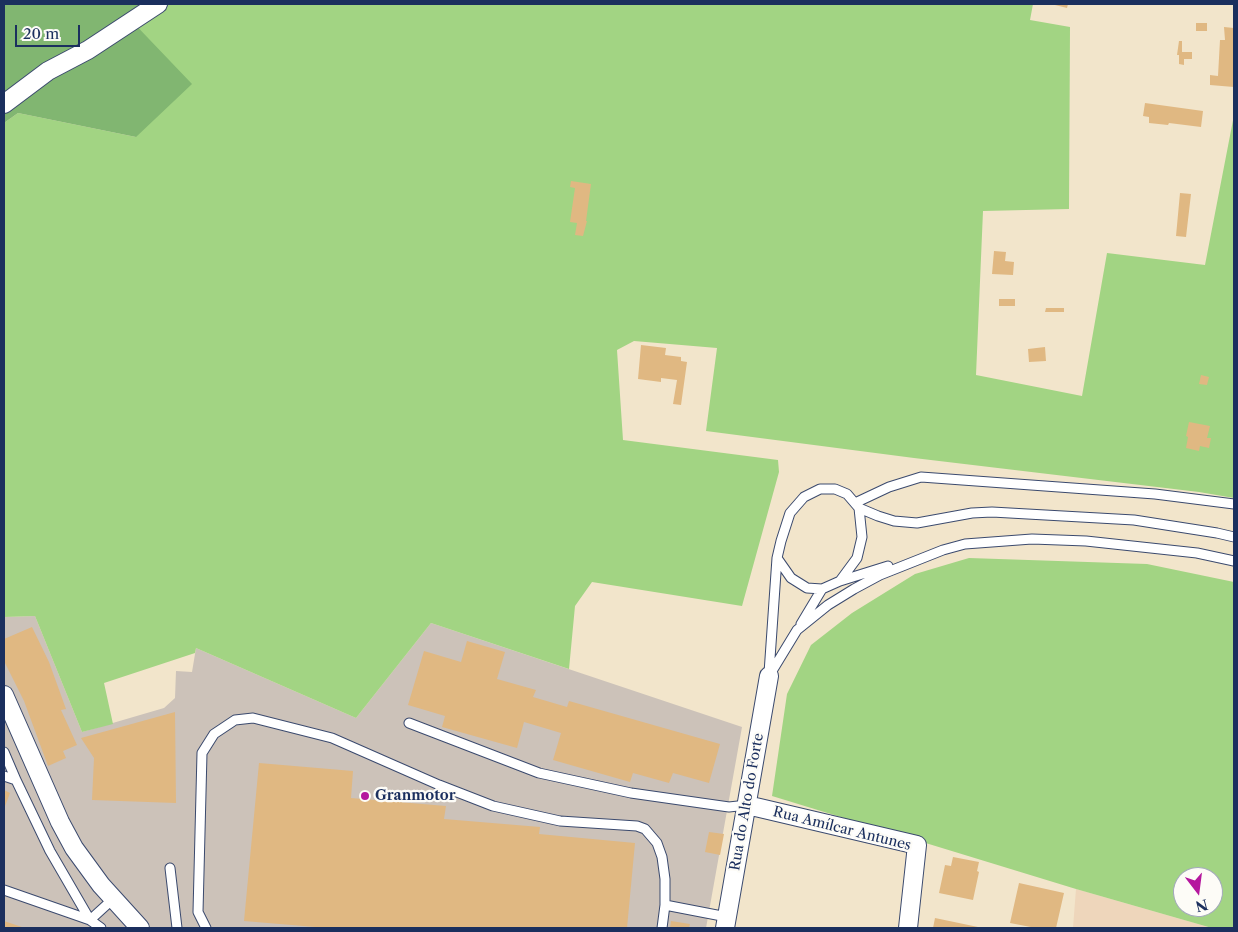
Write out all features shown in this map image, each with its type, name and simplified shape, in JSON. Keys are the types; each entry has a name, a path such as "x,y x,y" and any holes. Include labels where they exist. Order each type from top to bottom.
{"street":[{"path":"4,104 48,71 88,50 158,4"},
{"name":"Rua do Alto do Forte","path":"726,922 769,676"},
{"path":"4,695 60,822 74,848 113,899 140,928"},
{"name":"Rua Amílcar Antunes","path":"747,805 917,845 908,928"}],"lane":[{"path":"857,506 889,487 921,477 1155,494 1234,504"},
{"path":"769,676 777,558 781,541 790,513 804,497 820,489 835,489 847,494 857,506 894,521 917,523 992,512 1134,520 1217,533 1234,538"},
{"path":"840,581 858,558 862,537 857,506"},
{"path":"1217,533 1234,532"},
{"path":"777,558 791,578 807,588 822,589 840,581 965,544 1032,539 1149,547 1197,553 1234,561"},
{"path":"797,630 828,605 854,589 887,572 943,550"},
{"path":"769,676 822,589"},
{"path":"206,928 198,912 202,753 214,734 235,720 254,718 332,738 439,785 493,806 560,821 636,826 645,829 657,843 662,856 665,879 665,905 662,928"},
{"path":"409,723 539,773 631,793 729,806 747,805"},
{"path":"4,752 50,851 90,920"},
{"path":"4,776 16,780"},
{"path":"170,868 177,928"},
{"path":"4,890 90,920 101,928"},
{"path":"90,920 113,899"},
{"path":"665,905 726,922"}],"shaded area":[{"path":"35,616 82,732 164,708 175,698 176,671 192,672 196,648 356,718 431,623 742,727 706,928 4,928 4,617"},
{"path":"1076,889 1212,928 1073,928"}],"green space":[{"path":"4,4 144,4 127,16 192,84 136,137 18,113 4,123"},
{"path":"144,4 1033,4 1030,20 1070,27 1069,209 983,211 976,375 1082,396 1107,253 1205,265 1234,115 1234,498 1199,492 706,431 717,348 634,341 617,350 623,440 778,460 779,472 742,606 592,582 575,606 569,669 431,623 356,718 196,648 195,653 104,683 113,724 82,732 35,616 4,617 4,123 18,113 136,137 126,15"},
{"path":"969,558 1147,564 1234,582 1234,928 1212,928 1174,917 1223,917 1223,867 1173,867 1173,917 772,796 787,694 811,645 852,613 915,574"}],"building":[{"path":"1051,4 1068,4 1067,8"},
{"path":"1196,23 1207,23 1207,31 1196,31"},
{"path":"1224,27 1234,28 1234,87 1210,85 1210,75 1218,76 1220,40 1225,40"},
{"path":"1179,41 1182,41 1182,52 1192,52 1192,59 1184,59 1184,65 1179,64 1179,55 1177,55"},
{"path":"1145,103 1203,111 1201,127 1169,123 1168,125 1149,123 1149,117 1143,116"},
{"path":"571,181 591,184 587,221 583,236 575,235 577,223 570,222 575,188 570,187"},
{"path":"1180,193 1191,194 1186,237 1176,236"},
{"path":"994,251 1006,252 1005,261 1014,262 1013,275 992,274"},
{"path":"999,299 1015,299 1015,306 999,306"},
{"path":"1046,308 1064,308 1064,312 1045,312"},
{"path":"641,345 666,348 665,355 681,357 681,361 687,362 681,405 673,404 677,380 661,378 661,382 638,379"},
{"path":"1045,347 1046,361 1029,362 1028,349"},
{"path":"1201,375 1209,377 1207,385 1199,384"},
{"path":"1189,422 1210,426 1207,438 1211,438 1209,448 1200,446 1199,451 1186,448"},
{"path":"32,627 49,662 66,709 61,710 77,745 63,751 66,758 48,766 24,701 4,661 4,639"},
{"path":"467,641 505,652 497,679 536,690 533,697 567,707 569,701 720,744 709,783 673,773 669,783 633,773 630,782 553,760 561,733 524,722 517,748 442,727 445,716 408,705 424,651 461,662"},
{"path":"175,712 176,803 92,800 94,758 81,738"},
{"path":"259,763 353,771 351,798 446,806 444,819 540,827 539,834 635,843 627,928 327,928 244,921"},
{"path":"4,790 10,793 4,809"},
{"path":"709,832 724,834 720,855 705,852"},
{"path":"953,857 979,862 977,871 979,872 973,900 939,893 945,865 951,866"},
{"path":"1019,883 1064,893 1056,928 1036,928 1010,923"},
{"path":"935,918 978,927 933,928"},
{"path":"4,921 25,928 4,928"},
{"path":"671,921 690,924 689,928 670,928"}],"place":[{"name":"Granmotor","path":"365,796"}]}
